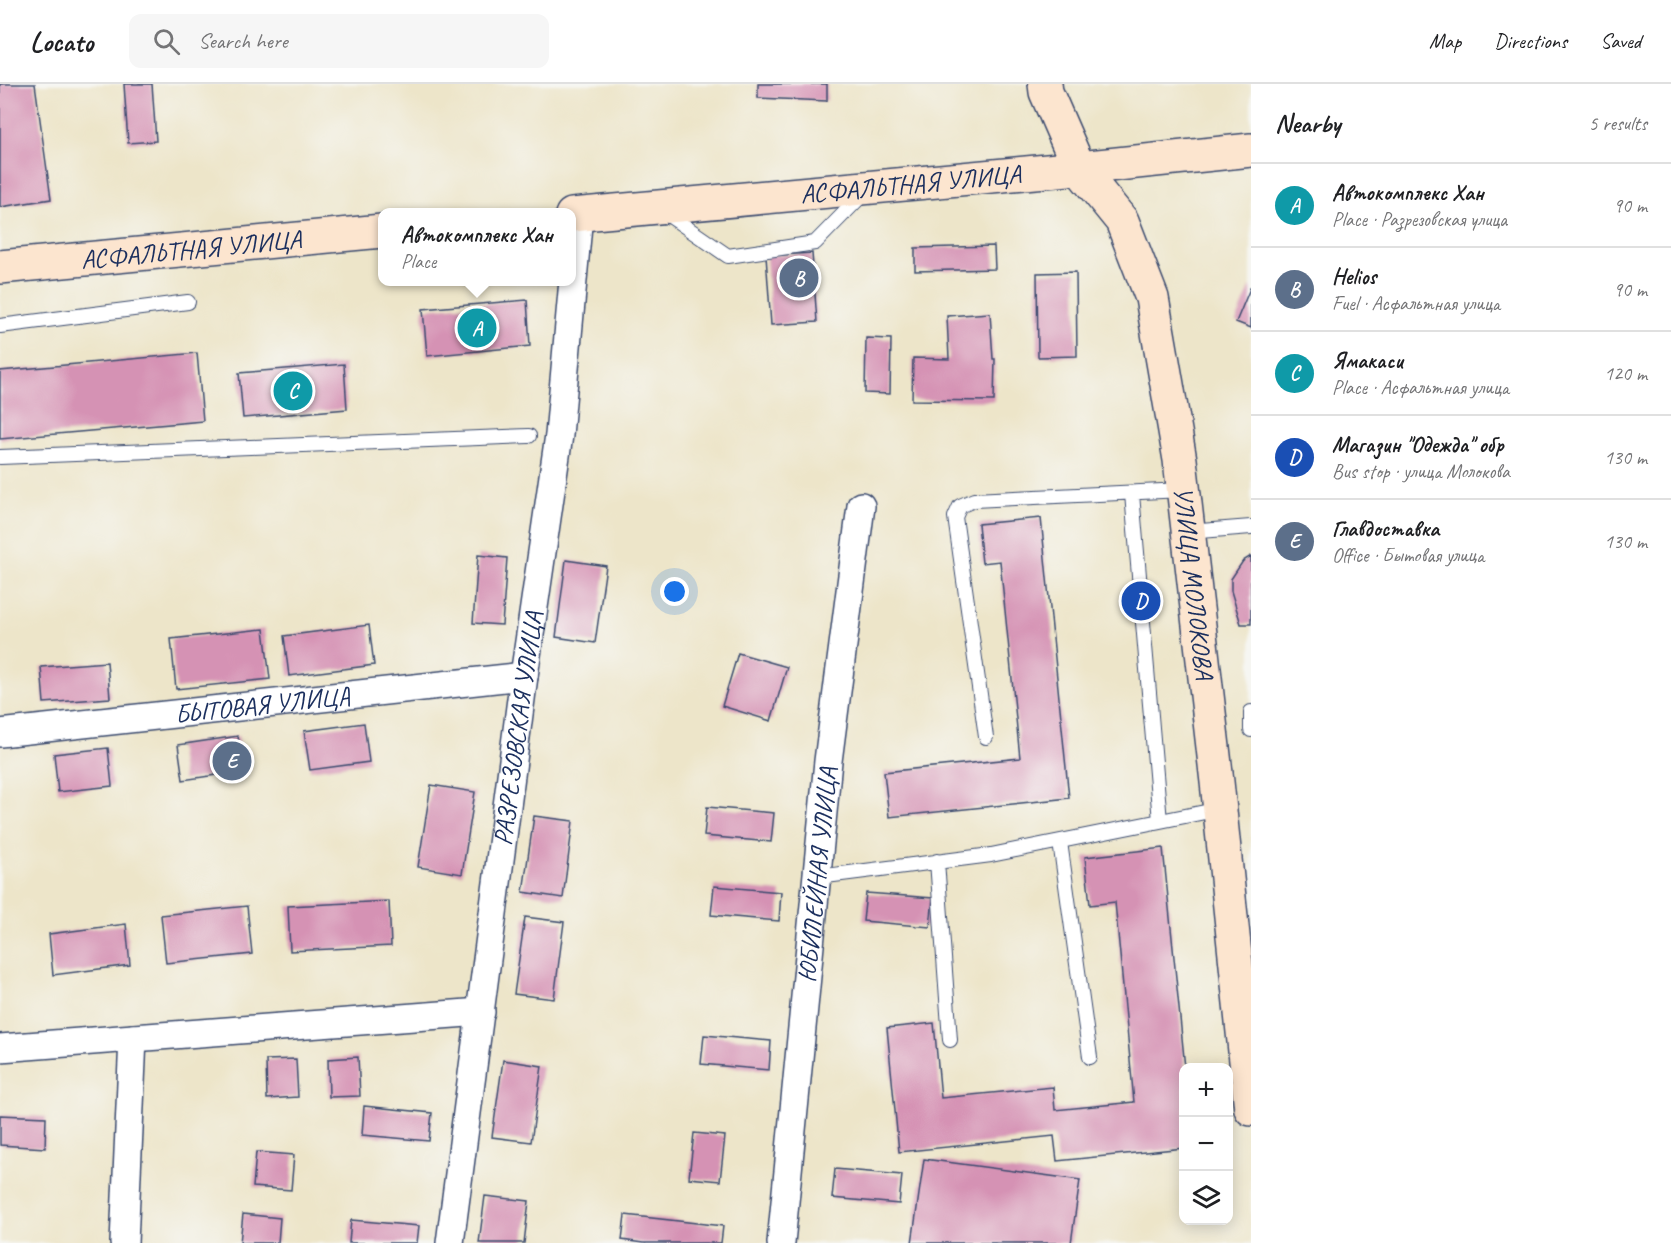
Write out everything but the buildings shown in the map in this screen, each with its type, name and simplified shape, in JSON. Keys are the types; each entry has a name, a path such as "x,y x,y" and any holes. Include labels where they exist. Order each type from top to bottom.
{"street":[{"name":"УЛИЦА МОЛОКОВА","path":"1045,84 1046,92 1079,168 1122,220 1152,298 1183,490 1220,809 1251,1109"},
{"name":"АСФАЛЬТНАЯ УЛИЦА","path":"576,214 1251,150"},
{"name":"АСФАЛЬТНАЯ УЛИЦА","path":"0,267 378,231"},
{"name":"РАЗРЕЗОВСКАЯ УЛИЦА","path":"450,1243 524,676 559,435 570,286"},
{"name":"ЮБИЛЕЙНАЯ УЛИЦА","path":"781,1243 828,761 861,507"},
{"name":"БЫТОВАЯ УЛИЦА","path":"0,733 524,676"},
{"path":"0,1048 481,1012"},
{"path":"124,1243 133,1038"}],"lane":[{"path":"658,207 728,256 815,243 870,187"},
{"path":"0,326 189,302"},
{"path":"0,457 530,436"},
{"path":"986,737 955,517 960,506 974,500 1183,490"},
{"path":"1132,494 1160,821"},
{"path":"1188,532 1251,527"},
{"path":"1251,712 1251,730"},
{"path":"818,877 991,855 1220,809"},
{"path":"1060,842 1090,1057"},
{"path":"937,861 950,1040"}],"place":[{"name":"Helios","path":"799,278"},
{"name":"Автокомплекс Хан","path":"477,328"},
{"name":"Ямакаси","path":"293,391"},
{"name":"Магазин \"Одежда\" обр","path":"1141,601"},
{"name":"Главдоставка","path":"232,761"}]}
